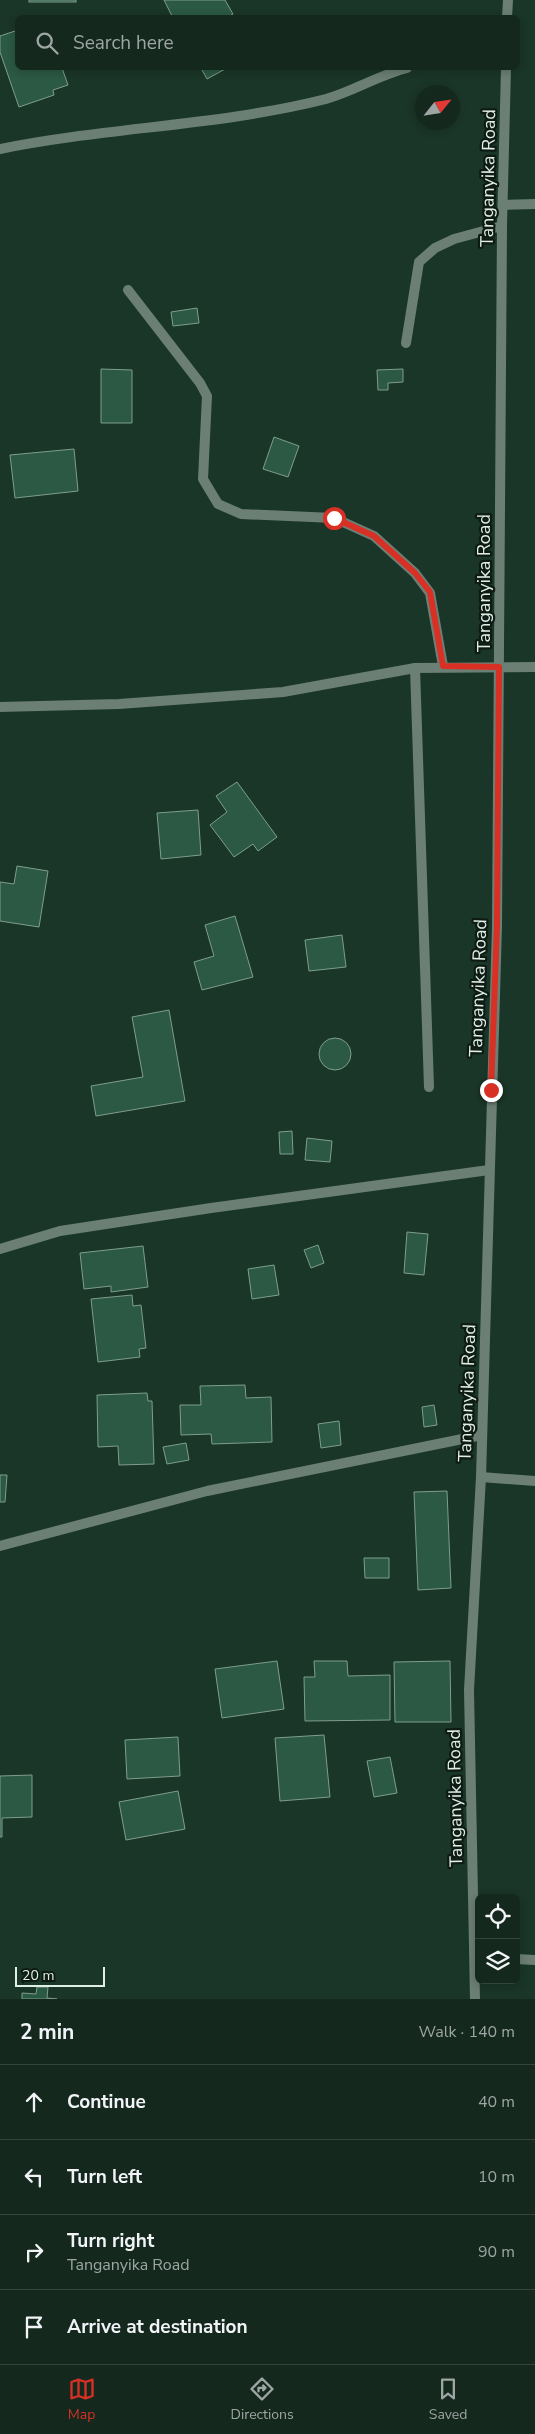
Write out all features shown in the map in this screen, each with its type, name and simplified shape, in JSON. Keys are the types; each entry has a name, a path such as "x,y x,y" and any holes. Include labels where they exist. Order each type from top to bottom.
{"street":[{"path":"507,15 508,0"},
{"path":"0,149 128,129 243,116 327,99 402,70"},
{"name":"Tanganyika Road","path":"476,1939 469,1690 481,1477 497,926 502,226 506,70"},
{"path":"503,205 535,204"},
{"path":"406,343 419,262 434,248 454,239 502,226"},
{"path":"128,290 200,383 206,396 203,478 218,504 241,514 334,518 374,536 415,573 430,592 443,666"},
{"path":"0,707 119,704 283,692 415,668 443,666 535,667"},
{"path":"415,668 429,1087"},
{"path":"0,1249 60,1231 211,1208 489,1170"},
{"path":"0,1546 207,1491 482,1435"},
{"path":"481,1477 535,1481"},
{"path":"520,1959 535,1960"},
{"name":"Tanganyika Road","path":"475,1999 476,1984"}],"building":[{"path":"29,0 76,0 76,2 29,2"},
{"path":"164,0 225,0 233,14 231,15 172,15"},
{"path":"15,31 15,70 63,70 68,85 53,90 54,95 19,107 0,52 0,36"},
{"path":"202,70 223,70 207,79"},
{"path":"197,308 199,323 173,326 171,312"},
{"path":"101,369 132,370 132,423 101,423"},
{"path":"403,369 403,382 388,383 388,390 378,390 377,370"},
{"path":"274,437 299,446 288,477 263,469"},
{"path":"74,449 78,491 15,498 10,455"},
{"path":"237,782 277,837 258,851 253,844 234,857 210,825 227,812 216,796"},
{"path":"198,810 201,855 161,859 157,813"},
{"path":"17,866 48,871 39,927 0,921 0,882 14,884"},
{"path":"235,916 253,977 202,990 194,962 214,956 205,925"},
{"path":"342,935 346,967 309,971 305,940"},
{"path":"169,1010 185,1101 96,1116 91,1086 143,1077 132,1017"},
{"path":"335,1038 341,1039 346,1043 350,1048 350,1060 346,1065 341,1069 335,1070 329,1069 324,1065 320,1060 319,1054 320,1048 324,1043 329,1039"},
{"path":"292,1131 293,1154 280,1154 279,1132"},
{"path":"307,1138 332,1141 330,1162 305,1160"},
{"path":"407,1232 428,1234 424,1275 404,1273"},
{"path":"318,1245 324,1263 311,1268 304,1250"},
{"path":"143,1246 148,1287 111,1292 111,1286 84,1289 80,1253"},
{"path":"274,1265 279,1295 252,1299 248,1269"},
{"path":"132,1295 133,1306 141,1305 146,1348 139,1349 140,1357 98,1362 91,1299"},
{"path":"245,1385 246,1398 271,1397 272,1442 212,1444 211,1434 181,1435 180,1405 201,1405 200,1386"},
{"path":"147,1393 148,1401 152,1401 154,1464 119,1465 118,1446 98,1447 97,1395"},
{"path":"434,1405 437,1425 424,1427 422,1407"},
{"path":"339,1421 341,1445 321,1448 318,1424"},
{"path":"186,1443 189,1460 167,1464 163,1447"},
{"path":"0,1475 7,1475 5,1502 0,1502"},
{"path":"447,1491 451,1588 418,1590 414,1492"},
{"path":"364,1558 389,1558 389,1578 365,1578"},
{"path":"277,1661 284,1709 222,1718 215,1669"},
{"path":"314,1661 347,1661 348,1676 390,1675 390,1720 305,1721 304,1677 315,1677"},
{"path":"450,1661 451,1722 395,1722 394,1662"},
{"path":"324,1735 330,1797 280,1801 275,1738"},
{"path":"178,1737 180,1776 127,1779 125,1740"},
{"path":"390,1757 397,1793 374,1797 367,1761"},
{"path":"32,1775 32,1817 2,1818 2,1837 0,1837 0,1776"},
{"path":"178,1791 185,1829 126,1840 119,1802"},
{"path":"37,1987 48,1987 47,1998 57,1999 22,1999 22,1993 36,1994"}],"route":[{"path":"334,518 374,536 415,573 430,592 443,666 499,667 497,926 491,1090"}]}
